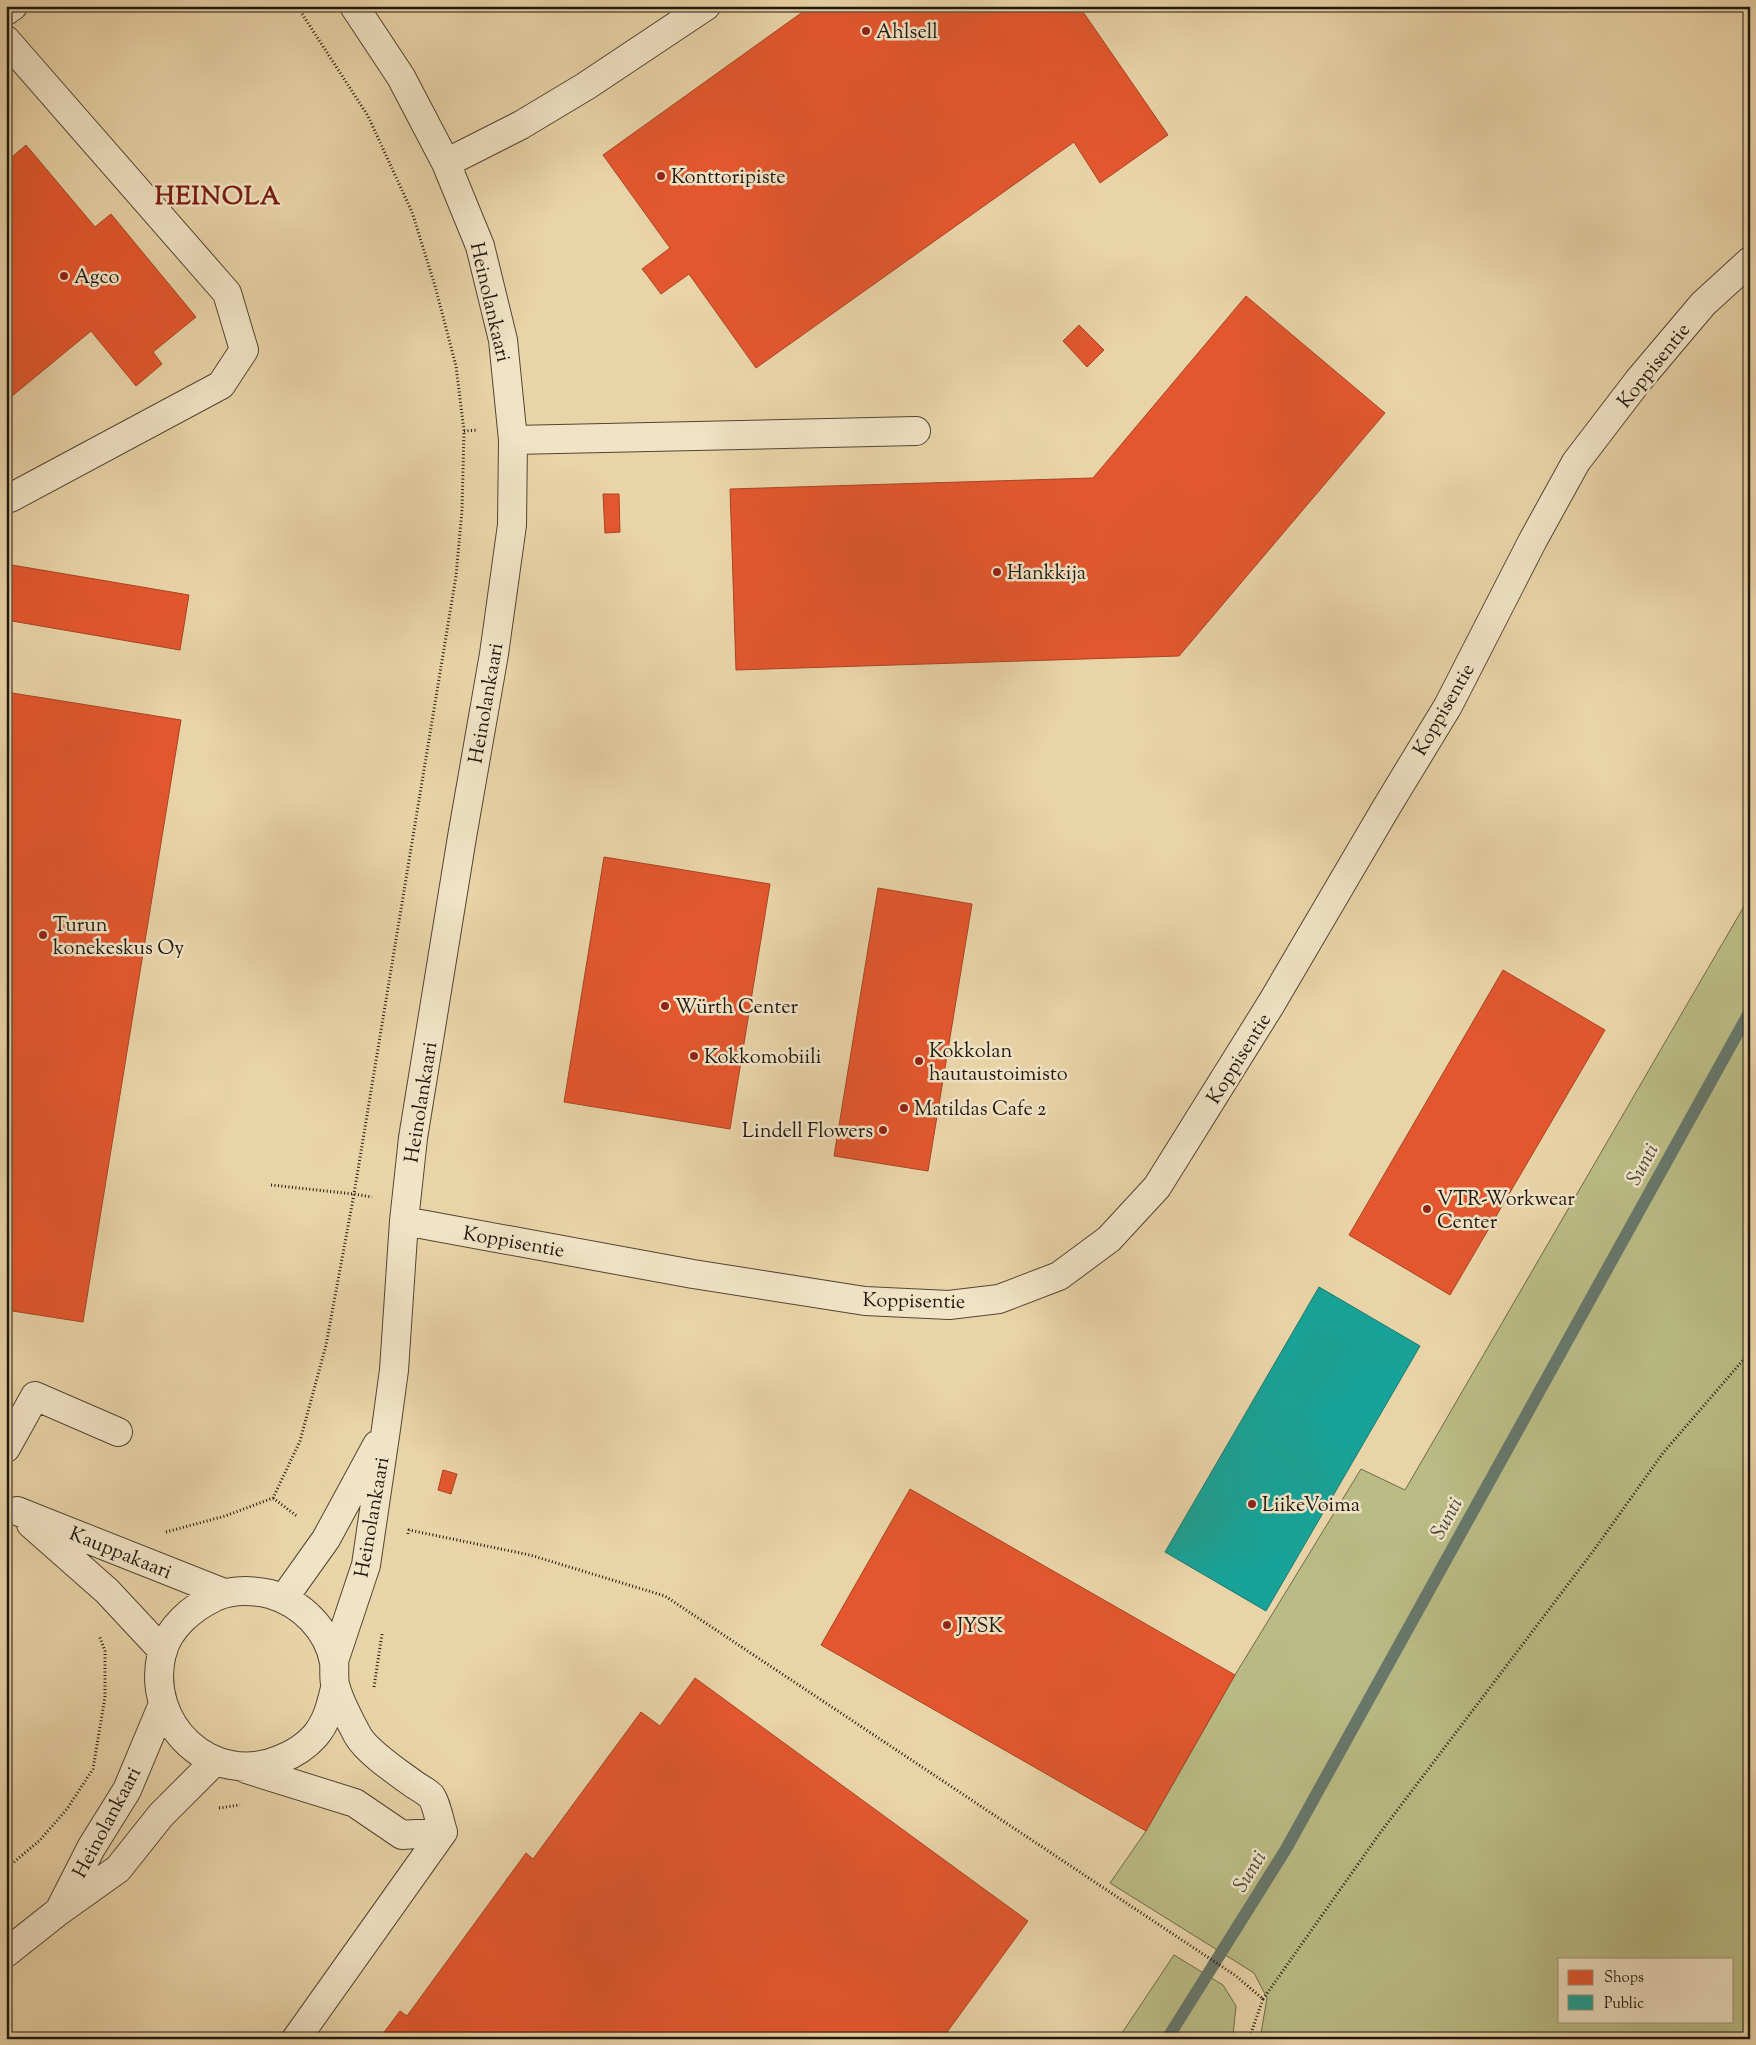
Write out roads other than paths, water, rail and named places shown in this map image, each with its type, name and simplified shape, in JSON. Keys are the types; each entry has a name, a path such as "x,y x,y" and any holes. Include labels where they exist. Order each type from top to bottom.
{"street":[{"path":"6,11 13,6"},
{"name":"Heinolankaari","path":"334,1661 366,1564 394,1370 404,1221 415,1129 462,837 494,654 512,525 513,440 503,340 480,246 446,163 402,77 354,6"},
{"path":"446,163 522,125 586,86 706,6"},
{"path":"6,40 228,293 244,350 221,385 6,499"},
{"name":"Koppisentie","path":"404,1221 693,1274 865,1301 949,1305 999,1299 1059,1276 1109,1239 1157,1187 1272,1004 1386,808 1448,706 1576,462 1638,381 1703,304 1750,261"},
{"path":"513,440 916,432"},
{"path":"6,1448 35,1396 118,1432"},
{"name":"Heinolankaari","path":"284,1598 326,1539 386,1429"},
{"name":"Kauppakaari","path":"12,1507 224,1593"},
{"name":"Kauppakaari","path":"12,1507 107,1591 163,1651"},
{"path":"242,1767 269,1764 294,1754 315,1736 328,1714 335,1688 334,1661 325,1636 309,1615 284,1598 255,1590 224,1593 197,1606 175,1627 163,1651 158,1678 162,1704 174,1728 192,1748 215,1762 242,1767 355,1803 402,1835 443,1832"},
{"path":"335,1688 359,1738 384,1761 432,1797 443,1832"},
{"name":"Heinolankaari","path":"59,1911 91,1848 127,1790 162,1704"},
{"name":"Heinolankaari","path":"6,1953 59,1911 118,1869 161,1815 215,1762"},
{"path":"296,2039 443,1832"}],"waterway":[{"name":"Sunti","path":"1167,2039 1286,1849 1750,1011"}],"place":[{"name":"Ahlsell","path":"866,31"},
{"name":"Konttoripiste","path":"661,176"},
{"name":"Agco","path":"64,276"},
{"name":"Hankkija","path":"997,572"},
{"name":"Turun konekeskus Oy","path":"43,935"},
{"name":"Würth Center","path":"665,1006"},
{"name":"Kokkomobiili","path":"694,1056"},
{"name":"Kokkolan hautaustoimisto","path":"919,1061"},
{"name":"Matildas Cafe 2","path":"904,1108"},
{"name":"Lindell Flowers","path":"883,1130"},
{"name":"VTR-Workwear Center","path":"1427,1209"},
{"name":"LiikeVoima","path":"1252,1504"},
{"name":"JYSK","path":"947,1625"}],"district":[{"name":"HEINOLA","path":"218,195"}]}
